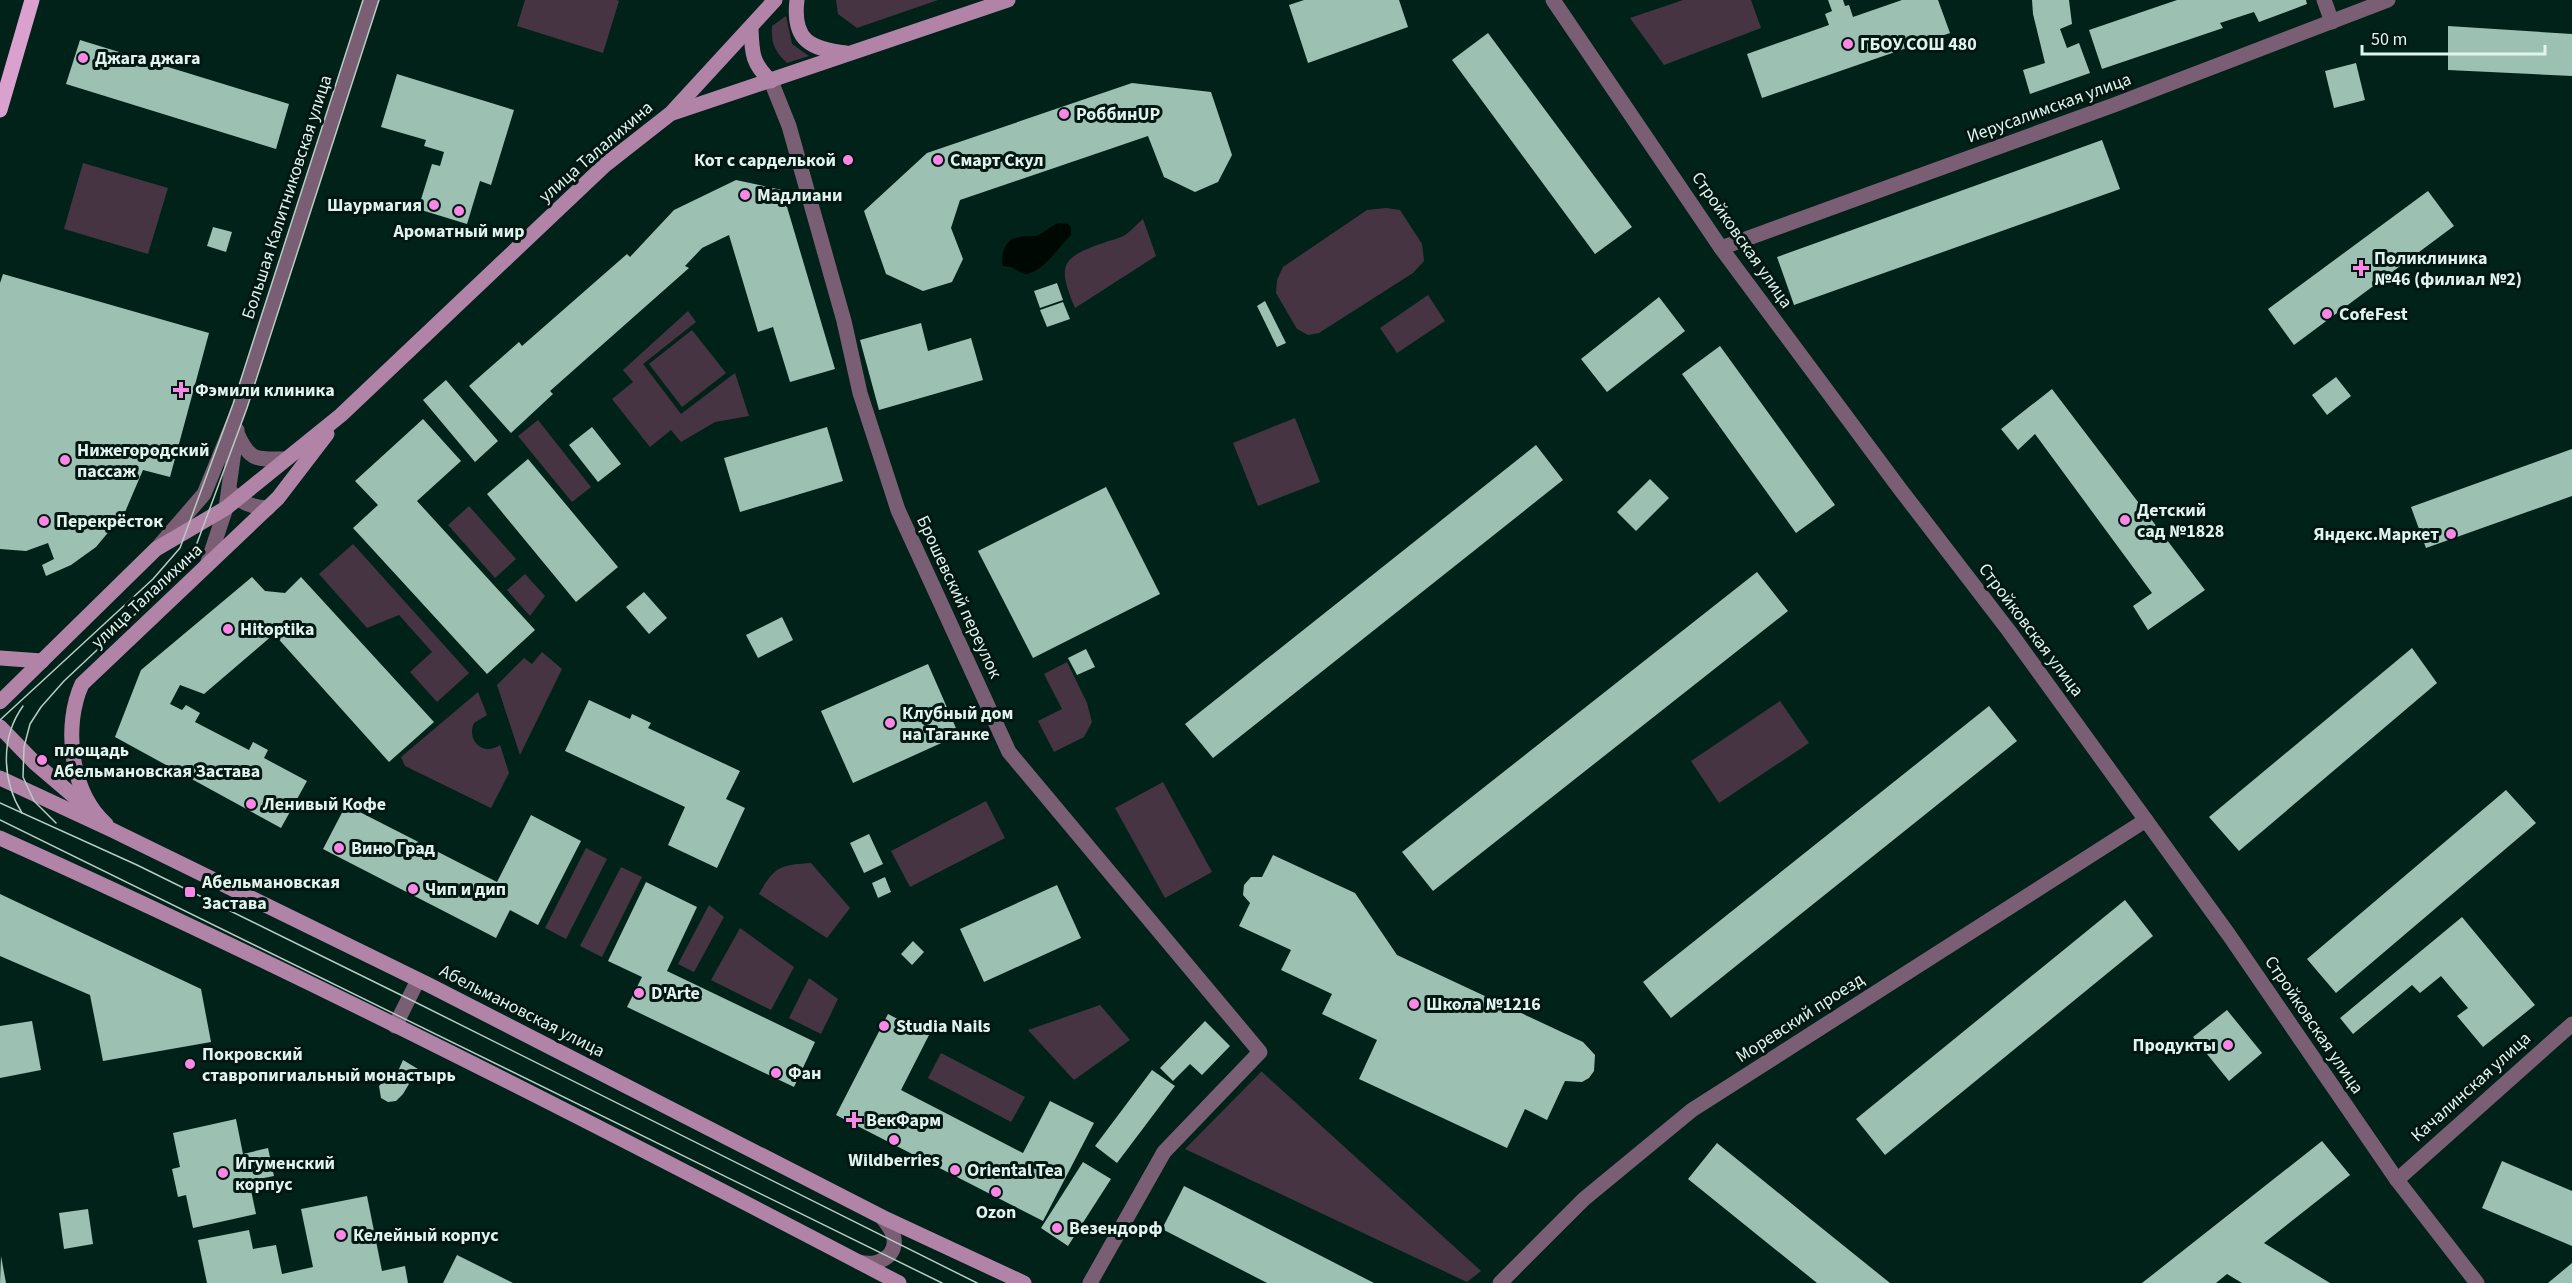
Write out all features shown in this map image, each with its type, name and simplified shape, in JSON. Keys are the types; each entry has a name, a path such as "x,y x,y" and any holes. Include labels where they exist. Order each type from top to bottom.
{"main road":[{"path":"0,110 32,0"},
{"path":"670,114 775,0"},
{"path":"797,0 800,32 808,43 817,49 849,53"},
{"name":"улица Талалихина","path":"0,702 156,549 286,459 341,415 605,165 670,114 1008,0"},
{"path":"751,28 752,54 759,71 771,81"},
{"name":"улица Талалихина","path":"112,830 91,807 76,767 72,745 72,725 77,694 82,684 278,498 341,415"},
{"path":"0,658 42,661"},
{"path":"0,727 35,763 112,830"},
{"name":"Абельмановская улица","path":"0,778 112,830 418,980 882,1217 1024,1283"},
{"path":"0,838 138,900 395,1026 899,1283"}],"street":[{"name":"Большая Калитниковская улица","path":"156,549 204,494 240,406 371,0"},
{"name":"Стройковская улица","path":"1553,0 1721,248 2009,631 2229,935 2397,1180 2477,1283"},
{"path":"2324,0 2332,22"},
{"name":"Иерусалимская улица","path":"1721,248 2106,108 2388,0"},
{"name":"Брошевский переулок","path":"771,81 789,126 844,321 860,393 898,510 1009,752 1260,1052 1164,1152 1090,1283"},
{"name":"Большая Калитниковская улица","path":"207,565 230,499 240,406"},
{"path":"236,431 245,450 260,459 286,459"},
{"path":"216,465 230,499 255,507 268,508"},
{"name":"Моревский проезд","path":"1500,1283 1584,1199 1692,1110 2146,820"},
{"path":"395,1026 418,980"},
{"name":"Качалинская улица","path":"2397,1180 2572,1024"},
{"path":"859,1262 876,1264 888,1257 893,1248 892,1232 882,1217"}],"shaded area":[{"path":"525,0 619,1 603,53 517,26"},
{"path":"836,0 938,0 857,28 838,14"},
{"path":"1683,0 1751,0 1761,28 1664,65 1630,18"},
{"path":"786,16 792,44 809,56 787,63 779,55 772,38 772,26"},
{"path":"83,163 168,188 148,254 64,229"},
{"path":"1386,208 1400,210 1422,244 1424,261 1413,273 1319,333 1308,335 1297,329 1276,293 1277,280 1283,267 1367,210"},
{"path":"1143,219 1156,256 1075,308 1066,283 1066,266 1070,259 1088,248 1123,236"},
{"path":"1058,223 1068,224 1071,227 1071,235 1044,265 1031,273 1024,274 1011,267 1003,266 1003,252 1010,241 1022,236 1036,236"},
{"path":"1428,295 1445,321 1397,353 1380,328"},
{"path":"688,311 696,322 643,364 681,414 735,373 749,416 715,422 681,442 671,430 650,447 612,399 633,382 623,370"},
{"path":"692,330 726,373 682,407 649,364"},
{"path":"1295,418 1320,482 1258,506 1233,443"},
{"path":"538,420 591,487 572,502 518,436"},
{"path":"469,506 516,559 495,578 448,525"},
{"path":"353,544 469,673 437,702 410,672 432,652 399,615 367,628 319,574"},
{"path":"525,574 545,596 530,616 507,590"},
{"path":"542,652 562,669 520,755 497,685 524,658 532,664"},
{"path":"1067,662 1087,703 1092,722 1084,737 1054,752 1038,721 1062,709 1044,674"},
{"path":"478,692 487,715 474,723 472,735 474,741 482,748 488,749 500,745 509,773 491,808 405,766 401,757"},
{"path":"1780,701 1809,743 1719,803 1691,761"},
{"path":"1163,782 1212,872 1165,898 1115,808"},
{"path":"986,801 1005,838 910,887 891,851"},
{"path":"586,848 607,859 566,939 545,928"},
{"path":"811,863 850,908 827,938 759,894 769,878 779,869 785,866"},
{"path":"621,867 642,877 602,957 580,946"},
{"path":"709,905 724,917 694,972 678,964"},
{"path":"740,928 794,967 771,1010 711,980"},
{"path":"809,978 838,999 821,1034 789,1018"},
{"path":"1100,1005 1130,1040 1074,1080 1028,1030"},
{"path":"941,1053 1025,1097 1011,1122 928,1078"},
{"path":"1261,1072 1481,1271 1467,1282 1185,1149"}],"building":[{"path":"1304,0 1399,0 1408,27 1308,63 1289,5"},
{"name":"ГБОУ СОШ 480","path":"1828,0 1843,0 1845,6 1849,5 1853,17 1902,0 1938,0 1950,33 1762,98 1747,54 1829,25 1825,14 1832,11"},
{"path":"2032,0 2069,0 2072,24 2060,29 2067,48 2079,43 2090,73 2030,94 2023,70 2045,63 2033,14"},
{"path":"2177,0 2306,0 2307,4 2259,22 2254,12 2220,23 2223,28 2102,69 2089,30"},
{"path":"2448,26 2572,34 2572,76 2448,70"},
{"path":"1488,33 1632,227 1595,254 1452,60"},
{"path":"80,40 289,104 276,149 66,84"},
{"path":"2356,63 2365,100 2334,108 2325,71"},
{"path":"397,74 514,110 491,185 480,181 467,224 418,209 432,164 440,166 444,152 424,146 426,140 381,127"},
{"path":"1132,83 1211,92 1232,155 1218,182 1195,192 1164,177 1148,136 960,200 951,228 963,259 952,282 923,291 886,274 864,211 927,153"},
{"path":"2102,140 2120,189 1794,305 1777,257"},
{"path":"736,180 782,190 835,369 790,382 773,327 758,332 729,235 702,248 685,266 689,268 550,391 553,394 511,433 469,386 519,342 522,346 627,254 630,257 674,210"},
{"name":"Поликлиника №46 (филиал №2)","path":"2428,191 2454,226 2294,345 2268,309"},
{"path":"213,227 232,232 226,252 207,246"},
{"path":"3,274 209,333 170,477 143,470 125,512 96,547 71,565 46,576 42,565 54,559 48,543 26,551 0,549 0,283"},
{"path":"1057,283 1063,300 1040,308 1034,291"},
{"path":"1659,297 1685,331 1607,392 1581,359"},
{"path":"1265,301 1286,343 1277,347 1257,306"},
{"path":"1063,302 1070,319 1047,327 1040,310"},
{"path":"921,323 928,351 971,338 983,380 879,410 860,340"},
{"path":"1720,346 1835,505 1796,533 1682,374"},
{"path":"2336,377 2351,396 2327,415 2312,395"},
{"path":"446,380 498,441 475,462 423,400"},
{"name":"Детский сад №1828","path":"2052,389 2205,590 2148,630 2133,606 2152,593 2035,434 2018,450 2001,429"},
{"path":"423,419 461,461 417,501 535,630 487,674 353,528 378,505 355,481"},
{"path":"592,427 621,464 598,482 569,445"},
{"path":"827,427 843,481 740,512 724,458"},
{"path":"1536,445 1563,480 1213,758 1185,724"},
{"path":"2572,449 2572,496 2426,548 2411,507"},
{"path":"528,459 618,567 576,602 487,494"},
{"path":"1650,479 1669,498 1636,531 1617,512"},
{"path":"1106,487 1160,594 1033,658 978,551"},
{"path":"1757,572 1788,611 1433,891 1402,852"},
{"path":"252,577 265,591 285,593 301,577 434,722 389,762 274,634 204,694 180,685 170,704 182,710 186,705 200,713 195,722 249,750 253,742 268,750 264,758 307,781 281,828 115,737 141,670"},
{"path":"644,592 667,618 649,634 626,607"},
{"path":"782,617 793,640 758,658 746,635"},
{"path":"2412,648 2437,683 2239,851 2209,817"},
{"path":"1086,649 1095,667 1077,675 1068,658"},
{"name":"Клубный дом на Таганке","path":"928,664 959,735 853,783 821,711"},
{"path":"589,700 630,719 632,714 651,723 648,728 740,771 726,799 745,808 717,868 668,845 685,807 565,751"},
{"path":"1989,706 2017,741 1671,1018 1643,982"},
{"path":"2506,790 2536,823 2336,993 2307,959"},
{"path":"346,805 497,882 531,815 581,841 538,925 510,910 496,938 323,849"},
{"path":"869,834 883,864 864,873 850,843"},
{"name":"Школа №1216","path":"1273,855 1355,893 1397,955 1583,1042 1595,1055 1594,1071 1582,1082 1565,1081 1547,1120 1525,1109 1507,1148 1359,1079 1377,1040 1322,1014 1332,994 1281,970 1291,950 1239,926 1250,903 1243,895 1244,885 1251,877 1262,877"},
{"path":"885,877 891,892 878,898 872,883"},
{"path":"646,882 697,907 667,971 815,1042 794,1087 627,1007 642,977 608,961"},
{"path":"1057,885 1081,938 984,982 960,929"},
{"path":"0,894 201,989 211,1042 103,1061 90,995 0,956"},
{"path":"2125,900 2153,936 1885,1155 1856,1119"},
{"path":"2462,917 2535,1005 2483,1047 2457,1016 2468,1008 2441,976 2420,993 2412,985 2353,1034 2340,1018"},
{"path":"913,941 924,952 912,965 901,954"},
{"name":"Продукты","path":"2227,1010 2262,1053 2229,1081 2193,1037"},
{"path":"888,1014 929,1035 901,1090 1023,1153 1050,1101 1094,1123 1043,1221 836,1115"},
{"path":"32,1021 41,1070 0,1078 0,1026"},
{"path":"1205,1021 1230,1046 1202,1075 1190,1064 1173,1081 1160,1068"},
{"path":"403,1060 418,1069 403,1094 396,1101 388,1102 381,1098 379,1086 387,1078 395,1078"},
{"path":"1152,1070 1175,1086 1117,1163 1095,1146"},
{"name":"Игуменский корпус","path":"236,1119 243,1154 268,1148 274,1176 249,1181 256,1214 193,1228 186,1195 178,1197 172,1169 180,1167 173,1133"},
{"path":"2322,1141 2350,1175 2264,1243 2330,1283 2242,1283 2227,1274 2216,1283 2142,1283"},
{"path":"1717,1143 1890,1283 1817,1283 1688,1179"},
{"path":"2502,1161 2572,1191 2572,1246 2482,1208"},
{"path":"1083,1162 1111,1179 1068,1246 1041,1228"},
{"path":"1184,1186 1374,1283 1267,1283 1162,1229"},
{"name":"Келейный корпус","path":"367,1196 382,1271 405,1266 408,1283 207,1283 198,1240 249,1230 253,1249 276,1245 282,1274 313,1267 301,1209"},
{"path":"88,1209 93,1244 64,1249 59,1213"},
{"path":"457,1255 513,1283 443,1283"},
{"path":"1,1256 6,1283 0,1283"},
{"path":"2572,1263 2572,1283 2548,1283"}],"tram line":[{"path":"0,720 153,579 180,548 233,404 363,0"},
{"path":"56,823 34,801 23,777 24,747 30,724 41,707 64,681 162,589 193,554 247,408 379,0"},
{"path":"22,813 10,787 6,760 10,732 23,706"},
{"path":"0,803 137,865 977,1283"},
{"path":"0,820 942,1283"}],"place":[{"name":"ГБОУ СОШ 480","path":"1848,44"},
{"name":"Джага джага","path":"83,58"},
{"name":"РоббинUP","path":"1064,114"},
{"name":"Кот с сарделькой","path":"848,160"},
{"name":"Смарт Скул","path":"938,160"},
{"name":"Мадлиани","path":"745,195"},
{"name":"Шаурмагия","path":"434,205"},
{"name":"Ароматный мир","path":"459,211"},
{"name":"Поликлиника №46 (филиал №2)","path":"2361,268"},
{"name":"CofeFest","path":"2327,314"},
{"name":"Фэмили клиника","path":"181,390"},
{"name":"Нижегородский пассаж","path":"65,460"},
{"name":"Детский сад №1828","path":"2125,520"},
{"name":"Перекрёсток","path":"44,521"},
{"name":"Яндекс.Маркет","path":"2451,534"},
{"name":"Hitoptika","path":"228,629"},
{"name":"Клубный дом на Таганке","path":"890,723"},
{"name":"площадь Абельмановская Застава","path":"42,760"},
{"name":"Ленивый Кофе","path":"251,804"},
{"name":"Вино Град","path":"339,848"},
{"name":"Чип и дип","path":"413,889"},
{"name":"Абельмановская Застава","path":"190,892"},
{"name":"D'Arte","path":"639,993"},
{"name":"Школа №1216","path":"1414,1004"},
{"name":"Studia Nails","path":"884,1026"},
{"name":"Продукты","path":"2228,1045"},
{"name":"Покровский ставропигиальный монастырь","path":"190,1064"},
{"name":"Фан","path":"776,1073"},
{"name":"ВекФарм","path":"854,1120"},
{"name":"Wildberries","path":"894,1140"},
{"name":"Oriental Tea","path":"955,1170"},
{"name":"Игуменский корпус","path":"223,1173"},
{"name":"Ozon","path":"996,1192"},
{"name":"Везендорф","path":"1057,1228"},
{"name":"Келейный корпус","path":"341,1235"}]}
